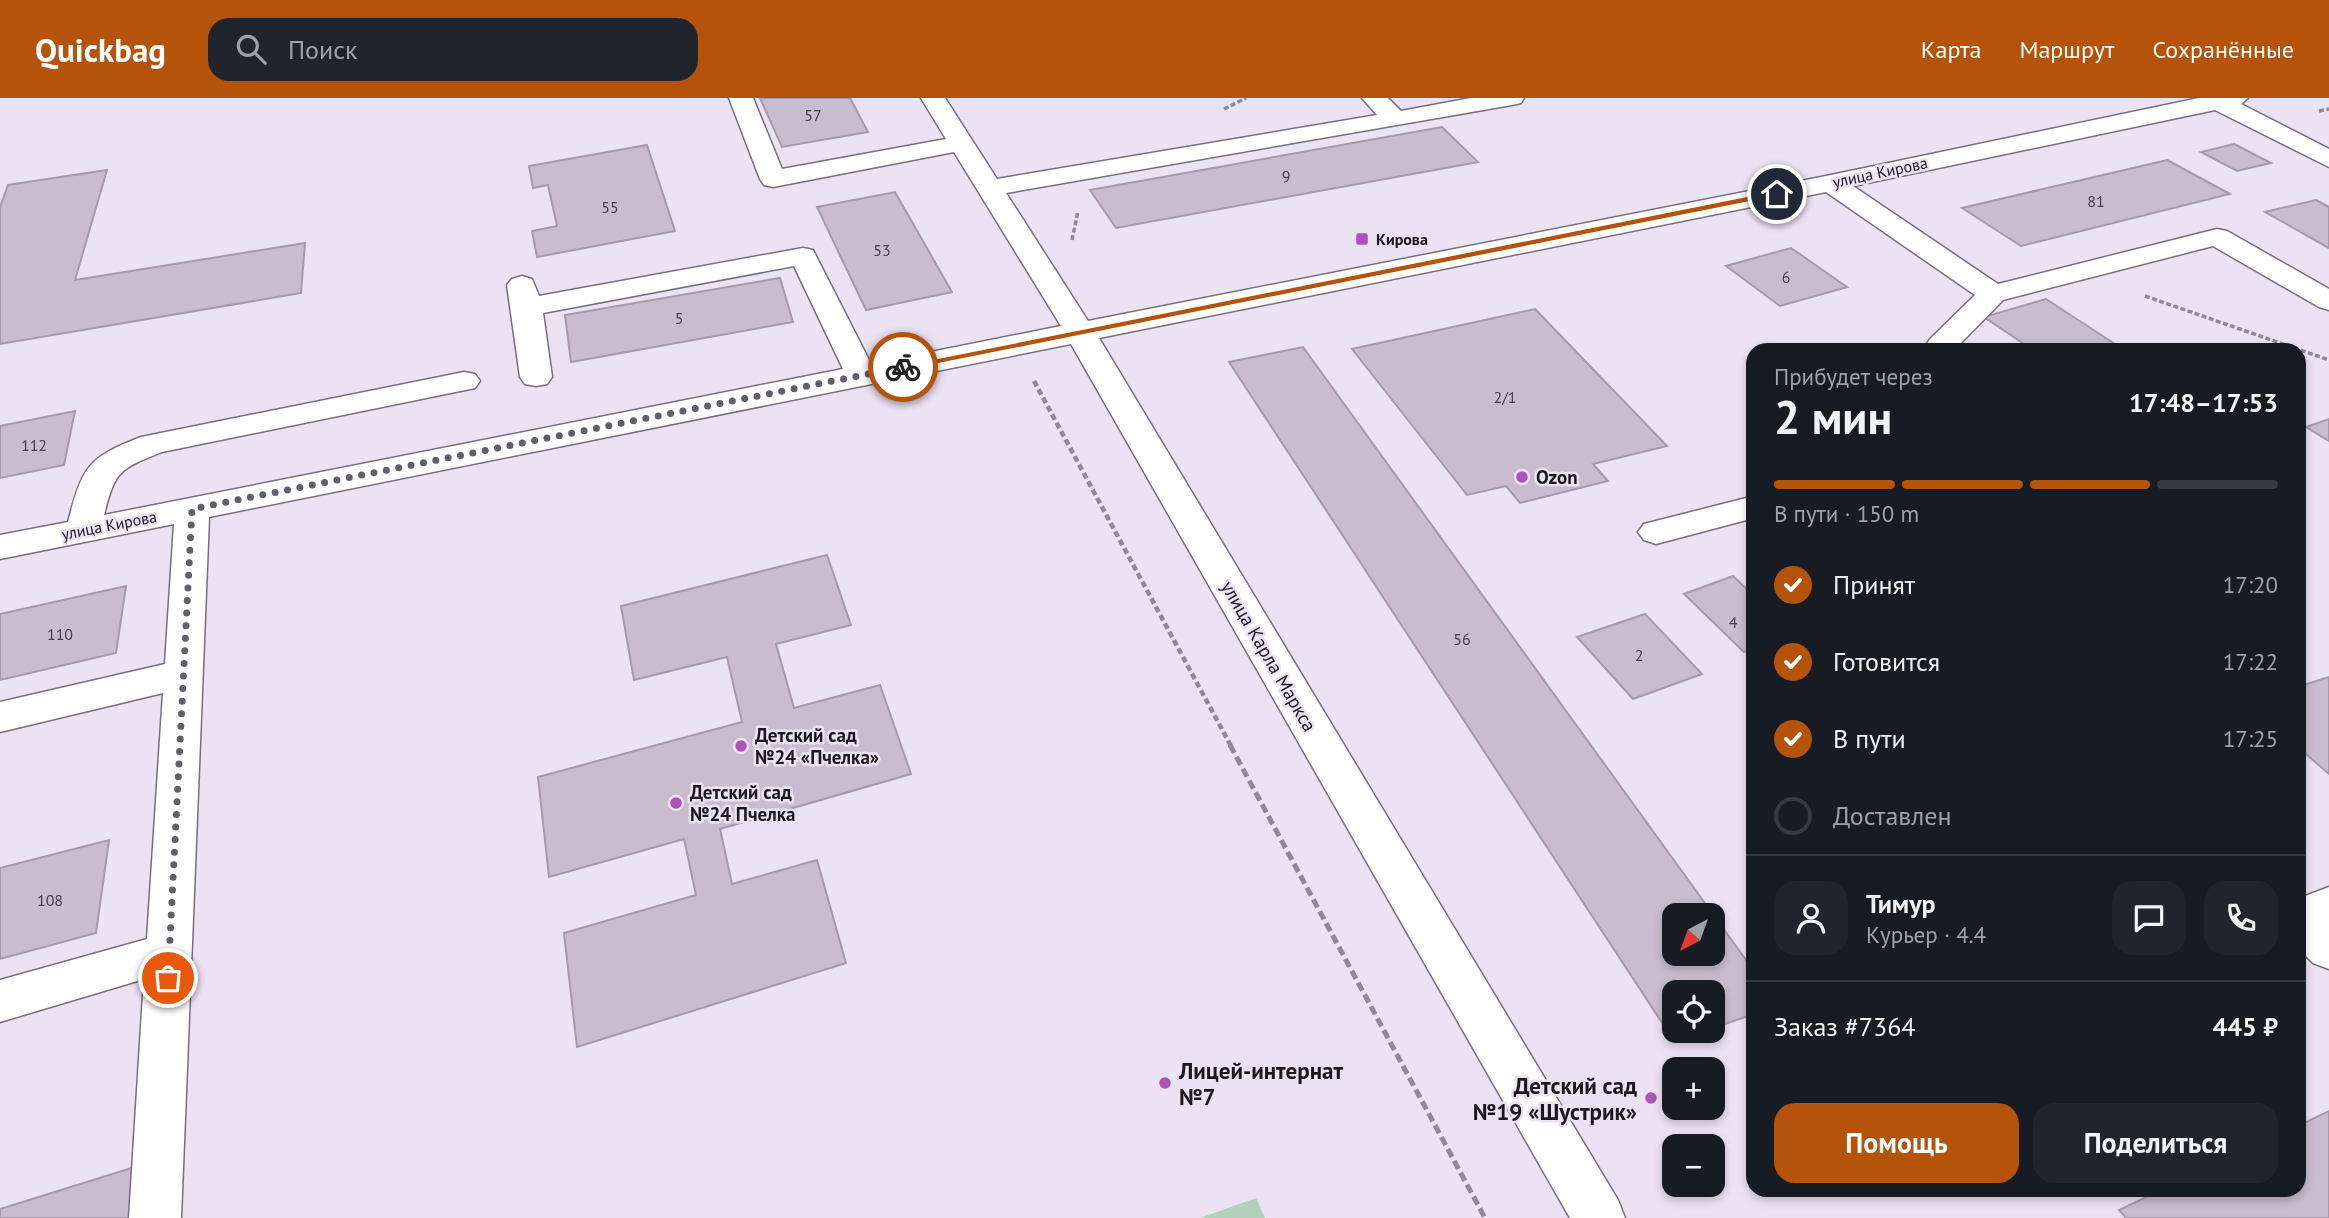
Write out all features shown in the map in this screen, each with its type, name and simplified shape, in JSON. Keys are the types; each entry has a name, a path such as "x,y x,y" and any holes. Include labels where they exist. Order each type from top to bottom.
{"street":[{"path":"741,98 773,179 964,143"},
{"name":"улица Карла Маркса","path":"933,98 964,143 1080,332 1599,1218"},
{"path":"1374,98 1395,119"},
{"path":"991,188 1512,98"},
{"path":"2222,99 2329,159"},
{"name":"улица Кирова","path":"0,547 1831,183 2222,99"},
{"path":"1831,183 1993,294"},
{"path":"1943,343 1993,294 2217,237 2329,301"},
{"path":"536,377 525,296 803,256 862,376"},
{"path":"83,530 98,472 114,459 153,444 464,381"},
{"path":"155,1218 192,509"},
{"path":"1656,532 1746,509"},
{"path":"0,717 183,674"},
{"path":"2306,917 2329,906"},
{"path":"2306,926 2329,949"},
{"path":"0,1000 169,952"}],"path":[{"path":"2078,273 2280,343"},
{"path":"2306,352 2329,360"},
{"path":"1023,383 1034,381 1485,1218"}],"green space":[{"path":"1256,1198 1265,1218 1200,1218"}],"building":[{"path":"760,98 850,98 868,132 782,147"},
{"path":"1442,127 1478,162 1116,228 1090,190"},
{"path":"2234,144 2271,163 2237,171 2201,152"},
{"path":"647,145 675,231 537,257 532,231 557,226 548,185 533,188 529,166"},
{"path":"2167,160 2230,194 2021,246 1962,208"},
{"path":"107,170 75,280 305,243 301,293 0,344 0,207 8,185"},
{"path":"895,192 952,292 866,310 817,207"},
{"path":"2316,200 2329,207 2329,248 2265,212"},
{"path":"1791,248 1847,287 1780,306 1726,266"},
{"path":"780,278 793,322 571,362 565,315"},
{"path":"2046,299 2113,343 2023,343 1984,317"},
{"path":"1535,309 1667,446 1593,464 1608,481 1520,503 1506,486 1467,495 1352,349"},
{"path":"1303,347 1705,903 1662,903 1662,966 1726,966 1726,932 1746,960 1746,1017 1725,1024 1725,980 1662,980 1662,1023 1229,362"},
{"path":"75,411 64,465 0,478 0,426"},
{"path":"2329,419 2329,441 2306,427"},
{"name":"Детский сад №24 Пчелка","path":"827,555 851,625 776,644 794,708 880,685 911,774 720,829 732,884 817,860 846,963 577,1047 564,933 696,895 684,839 549,877 538,777 742,722 727,657 634,680 621,606"},
{"path":"1733,576 1746,588 1746,651 1744,652 1684,594"},
{"path":"126,586 116,653 0,680 0,614"},
{"path":"1645,614 1702,674 1633,699 1577,637"},
{"path":"2329,677 2329,774 2306,754 2306,684"},
{"path":"109,840 96,933 0,959 0,868"},
{"path":"2329,1111 2329,1218 2126,1218 2119,1210 2146,1197 2306,1197 2306,1122"},
{"path":"151,1162 145,1218 0,1218 0,1209"}],"way so far":[{"path":"168,978 192,509 903,367"}],"place":[{"name":"Кирова","path":"1362,239"},
{"name":"Ozon","path":"1522,477"},
{"name":"Детский сад №24 «Пчелка»","path":"741,746"},
{"name":"Детский сад №24 Пчелка","path":"676,803"},
{"name":"Лицей-интернат №7","path":"1165,1083"},
{"name":"Детский сад №19 «Шустрик»","path":"1651,1098"}],"route":[{"path":"903,367 1777,194"}]}
